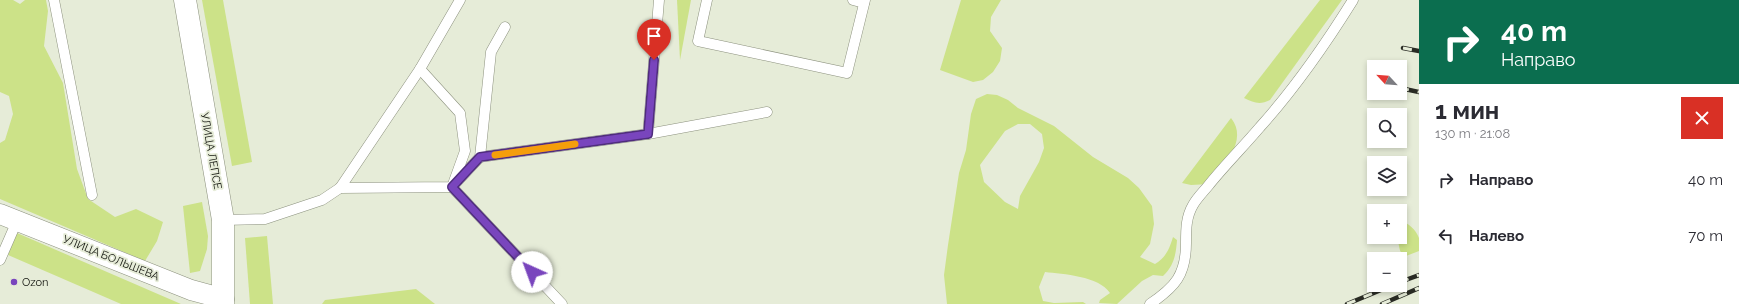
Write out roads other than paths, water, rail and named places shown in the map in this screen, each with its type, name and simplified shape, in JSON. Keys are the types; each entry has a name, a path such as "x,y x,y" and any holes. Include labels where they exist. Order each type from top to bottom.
{"main road":[{"name":"УЛИЦА ЛЕПСЕ","path":"185,0 223,220 223,301"}],"street":[{"name":"УЛИЦА БОЛЬШЕВА","path":"9,218 191,290 223,301"}],"lane":[{"path":"54,0 92,195"},
{"path":"223,220 265,219 322,200 340,188 420,69 460,0"},
{"path":"648,134 660,0"},
{"path":"707,0 698,41 847,73 864,1 853,0"},
{"path":"1150,304 1175,285 1181,273 1185,263 1186,223 1193,204 1220,171 1261,126 1309,67 1353,0"},
{"path":"340,188 452,187 480,157 491,52 505,27"},
{"path":"420,69 460,114 465,151 452,187"},
{"path":"480,157 648,134 767,112"},
{"path":"452,187 562,304"},
{"path":"0,260 9,218"}],"railway":[{"path":"1403,48 1419,51"},
{"path":"1407,89 1419,92"},
{"path":"1407,279 1419,275"},
{"path":"1382,304 1419,288"},
{"path":"1347,304 1376,292"}],"place":[{"name":"Ozon","path":"14,282"}]}
